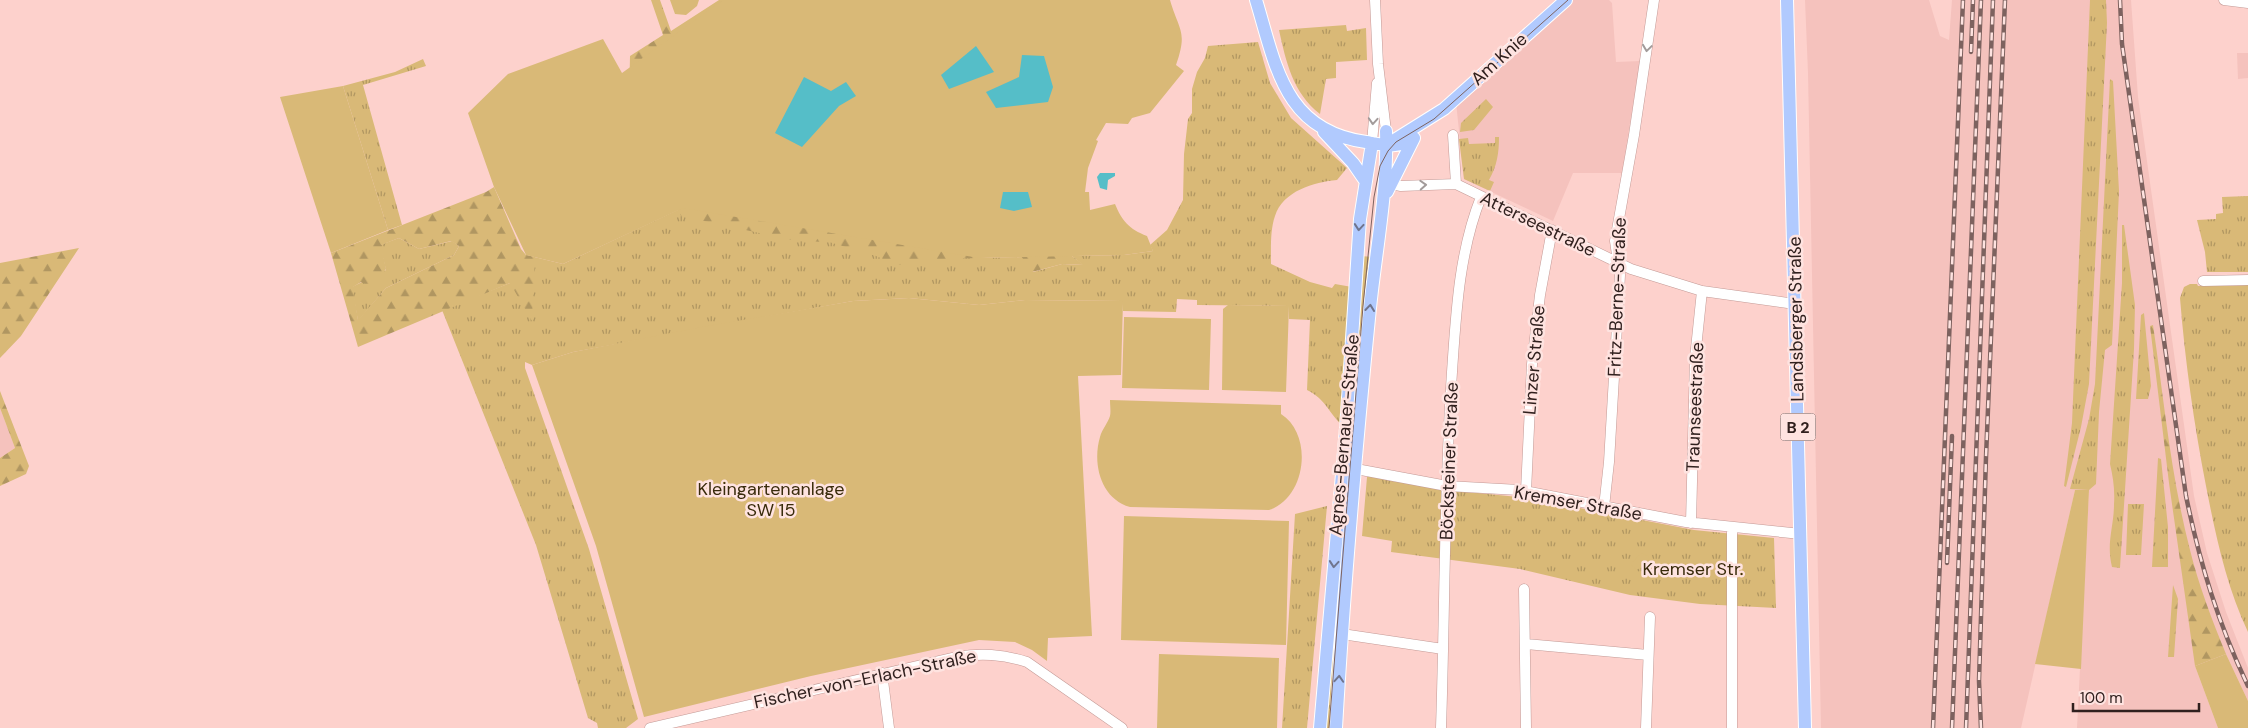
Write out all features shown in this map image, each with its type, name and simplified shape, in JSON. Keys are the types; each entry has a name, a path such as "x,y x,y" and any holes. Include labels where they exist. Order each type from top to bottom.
{"main road":[{"path":"1256,0 1282,84 1296,106 1353,163 1364,179"},
{"name":"Am Knie","path":"1386,150 1444,109 1566,0"},
{"name":"Landsberger Straße","path":"1788,0 1805,728"},
{"name":"Am Knie","path":"1402,159 1414,138 1432,116"},
{"path":"1317,126 1339,136 1372,143 1386,150 1403,145 1414,138"},
{"path":"1372,143 1386,131"},
{"name":"Agnes-Bernauer-Straße","path":"1336,728 1342,634 1370,307 1384,199 1386,131"},
{"name":"Agnes-Bernauer-Straße","path":"1320,728 1346,428 1356,256 1364,179 1372,143"},
{"name":"Agnes-Bernauer-Straße","path":"1384,199 1402,159"}],"street":[{"path":"1375,0 1378,64 1386,131"},
{"name":"Fritz-Berne-Straße","path":"1604,507 1609,462 1620,275 1615,241 1634,135 1654,0"},
{"path":"2224,0 2248,2"},
{"path":"1372,143 1378,64"},
{"path":"1453,135 1456,184"},
{"name":"Atterseestraße","path":"1391,184 1402,186 1456,184 1631,269 1702,291 1795,304"},
{"name":"Böcksteiner Straße","path":"1441,728 1450,409 1461,275 1472,219 1481,197"},
{"name":"Linzer Straße","path":"1526,491 1532,364 1540,295 1552,230"},
{"path":"2202,281 2248,280"},
{"name":"Traunseestraße","path":"1692,523 1694,358 1702,291"},
{"name":"Kremser Straße","path":"1356,469 1447,486 1526,491 1692,523 1801,534"},
{"path":"1732,528 1732,728"},
{"path":"1524,590 1526,728"},
{"path":"1646,728 1650,617"},
{"path":"1342,634 1444,649"},
{"path":"1526,644 1648,655"},
{"name":"Fischer-von-Erlach-Straße","path":"650,728 882,673 977,654 1009,656 1027,662 1122,728"},
{"path":"882,673 889,728"}],"shaded area":[{"path":"1571,0 1609,0 1612,3 1616,62 1640,61 1622,173 1573,173 1553,221 1464,179 1456,102"},
{"path":"1805,0 1929,0 1940,36 1949,40 1952,0 2131,0 2138,97 2194,496 2207,553 2226,612 2248,668 2248,701 2226,654 2195,666 2218,728 2077,728 2089,491 2075,490 2021,728 1821,728"},
{"path":"2237,53 2248,53 2248,78 2238,79"},
{"path":"0,408 15,448 0,458"}],"green space":[{"path":"651,0 660,0 671,31 719,0 731,0 1058,254 1072,256 1084,265 1062,264 1032,272 1019,253 951,259 946,269 925,261 897,265 876,256 829,242 797,241 681,216 629,100 630,56 663,35"},
{"path":"670,0 699,0 697,6 686,15 675,14"},
{"path":"723,0 1170,0 1182,38 1180,54 1176,65 1184,71 1150,113 1132,118 1128,124 1106,123 1096,140 1098,141 1088,168 1085,192 1089,192 1090,210 1115,204 1127,224 1147,236 1153,251 1124,255 979,258 683,208 563,264 526,255 494,187 468,113 508,74 603,39 622,73"},
{"path":"2090,0 2106,0 2107,23 2089,384 2081,427 2066,487 2064,486 2072,423"},
{"path":"1346,25 1347,31 1366,28 1367,60 1336,62 1336,78 1326,79 1320,114 1303,97 1297,87 1288,65 1279,30"},
{"path":"1258,42 1270,83 1291,118 1347,168 1337,180 1300,189 1285,200 1275,216 1272,227 1271,246 1271,264 1310,282 1332,288 1335,284 1352,287 1344,427 1319,398 1307,390 1310,320 1289,319 1289,306 1197,305 1197,300 1177,299 1176,312 1123,311 1122,301 1025,300 979,305 909,298 853,301 573,352 532,365 525,362 525,368 589,549 638,719 626,728 598,728 597,723 588,718 536,545 442,310 510,283 526,255 563,264 682,208 979,258 1023,257 1033,272 1062,264 1083,265 1072,256 1124,255 1153,251 1150,245 1167,230 1183,200 1184,154 1188,119 1192,113 1192,89 1208,46"},
{"path":"423,59 426,66 363,85 402,225 388,230 343,86 395,72"},
{"path":"2110,79 2113,81 2119,191 2112,345 2105,350 2099,412 2096,484 2089,490 2070,489 2089,419 2095,384"},
{"path":"343,86 388,230 331,253 280,97"},
{"path":"1486,99 1493,107 1474,130 1460,132 1461,123"},
{"path":"1495,137 1499,137 1499,148 1496,164 1489,180 1494,182 1490,191 1464,179 1459,139 1468,138 1469,144 1495,143"},
{"path":"494,187 521,249 526,255 535,257 532,321 510,283 358,347 331,253 486,192","holes":["399,238 419,249 451,241 459,246 454,255 386,288 358,320 353,287 361,282 372,288 386,269 381,245"]},
{"path":"2248,196 2248,272 2207,272 2205,252 2197,220 2216,219 2216,214 2223,213 2222,197"},
{"path":"2122,225 2124,225 2135,305 2134,349 2120,568 2112,567 2110,558 2114,494 2110,464 2122,283"},
{"path":"399,238 419,249 452,241 459,246 454,255 386,288 358,321 352,287 386,270 380,245"},
{"path":"79,248 21,336 0,358 0,263"},
{"path":"1360,256 1374,257 1333,728 1323,728"},
{"path":"2190,284 2197,284 2198,286 2248,285 2248,632 2222,560 2198,439 2187,369 2180,298 2184,287"},
{"name":"Kleingartenanlage SW 15","path":"909,298 979,305 1025,300 1123,301 1121,375 1078,376 1092,636 1048,638 1047,661 1032,650 1015,642 979,640 811,676 644,717 596,546 532,365 573,352 702,327 853,301"},
{"path":"1228,305 1289,306 1286,392 1222,390 1223,309"},
{"path":"2144,313 2151,386 2148,399 2136,399 2141,315"},
{"path":"1124,317 1211,319 1209,390 1122,388"},
{"path":"2153,325 2168,438 2183,522 2202,590 2226,654 2195,666 2169,483 2150,326"},
{"path":"0,391 29,466 26,474 0,486 0,458 15,448 0,408"},
{"path":"1110,400 1281,405 1281,414 1291,424 1298,436 1301,450 1301,465 1298,480 1291,493 1281,503 1269,510 1130,507 1120,503 1106,488 1098,469 1098,447 1102,431 1110,416"},
{"path":"2158,458 2161,459 2168,527 2168,567 2152,567"},
{"name":"Kremser Str.","path":"1369,475 1447,490 1528,498 1694,530 1774,538 1776,608 1700,604 1630,595 1520,569 1391,552 1392,541 1362,536 1367,477"},
{"path":"2075,490 2089,490 2081,669 2035,664"},
{"path":"2128,504 2144,504 2141,555 2126,555"},
{"path":"1327,506 1307,728 1282,728 1295,514"},
{"path":"1124,516 1289,521 1286,645 1121,640"},
{"path":"1641,553 1648,556 1649,564 1636,570 1631,564"},
{"path":"2173,585 2178,599 2174,657 2168,657"},
{"path":"1159,654 1279,658 1277,728 1157,728"},
{"path":"2226,654 2248,701 2248,728 2218,728 2195,666"}],"water":[{"path":"976,46 994,72 949,89 941,75"},
{"path":"1022,55 1044,56 1053,87 1048,102 996,108 986,92 1019,77"},
{"path":"804,77 831,91 846,82 856,96 839,106 802,147 775,133"},
{"path":"1100,173 1115,173 1115,176 1108,180 1107,190 1100,188 1097,177"},
{"path":"1003,192 1028,192 1032,207 1014,211 1000,208"}],"tram line":[{"path":"1329,728 1363,306 1374,197 1380,166 1388,151 1396,142 1434,119 1568,0"}],"railway":[{"path":"1933,728 1963,0"},
{"path":"1971,52 1973,0"},
{"path":"1952,728 1981,0"},
{"path":"1966,728 1993,0"},
{"path":"1981,728 1979,681 1986,457 2005,0"},
{"path":"2120,0 2122,44 2186,496 2197,546 2211,593 2237,663 2248,686"},
{"path":"1947,563 1952,436"}]}
